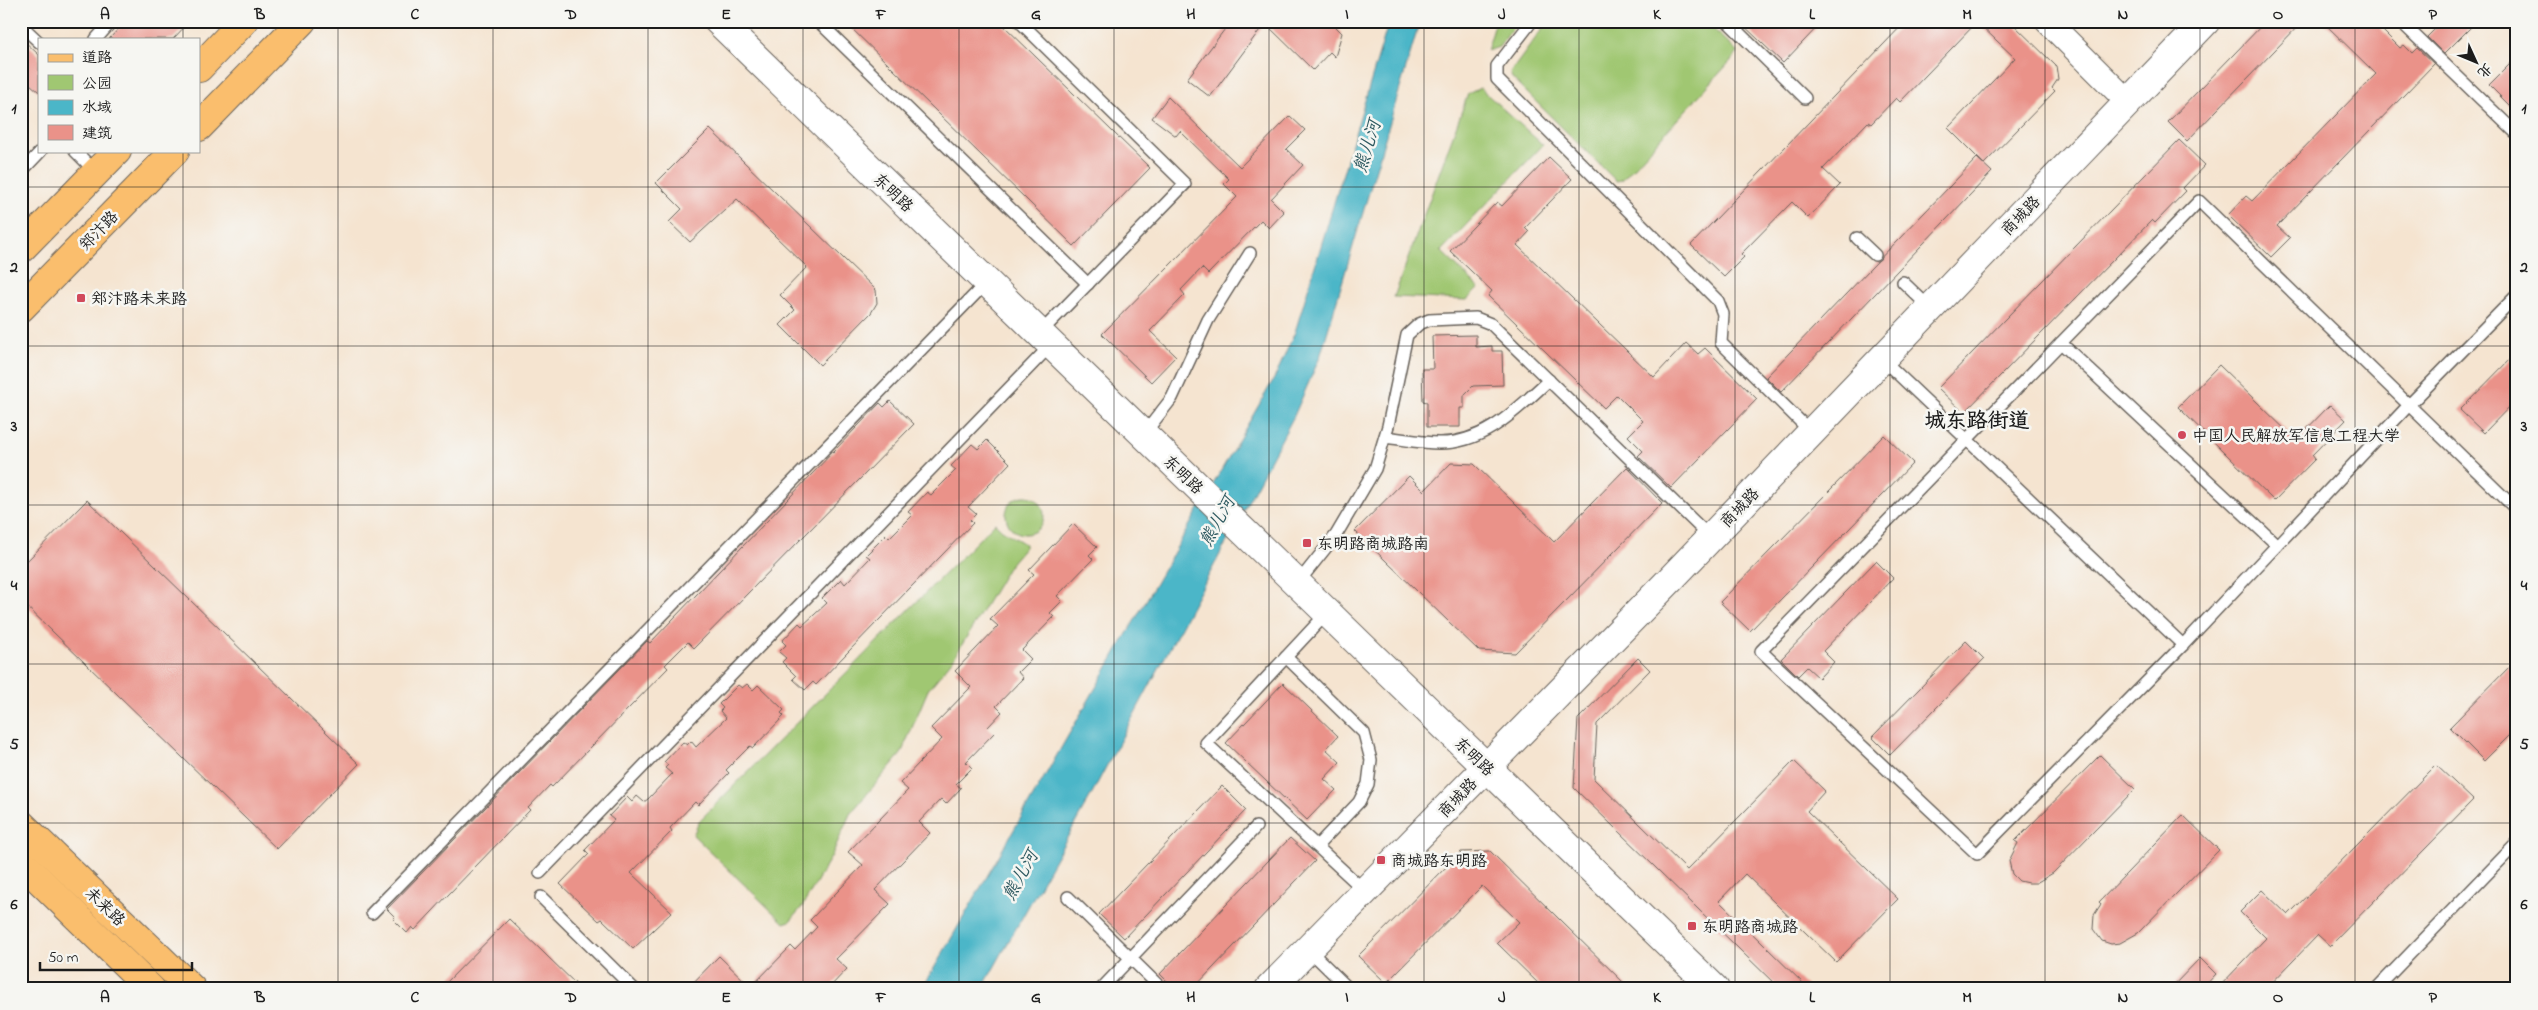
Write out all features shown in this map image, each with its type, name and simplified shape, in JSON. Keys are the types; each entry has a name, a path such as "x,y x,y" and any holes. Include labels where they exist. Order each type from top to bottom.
{"main road":[{"path":"200,67 244,21"},
{"path":"200,126 302,21"},
{"path":"21,249 116,152"},
{"name":"郑汴路","path":"21,308 174,152"},
{"name":"未来路","path":"21,824 192,989"},
{"name":"未来路","path":"21,862 151,989"}],"street":[{"name":"东明路","path":"718,21 1715,989"},
{"path":"2047,21 2128,102"},
{"name":"商城路","path":"1269,989 1710,537 2206,21"}],"lane":[{"path":"97,38 112,21"},
{"path":"818,21 1088,284"},
{"path":"540,873 1045,339 1088,284 1185,184 1019,21"},
{"path":"1532,21 1497,66 1497,79 1718,301 1723,314 1721,343 1811,432"},
{"path":"1727,21 1805,98"},
{"path":"2400,21 2517,134"},
{"path":"21,25 38,41"},
{"path":"21,172 40,152"},
{"path":"75,152 96,172"},
{"path":"2517,295 2409,405 2183,645 1977,854 1761,651 2199,201 2409,405 2517,510"},
{"path":"1857,238 1875,255"},
{"path":"1144,435 1172,398 1208,320 1250,253"},
{"path":"372,913 987,282"},
{"path":"1903,282 1930,308"},
{"path":"1297,584 1336,535 1375,469 1385,438 1407,335 1419,324 1429,320 1476,318 1491,324 1710,537"},
{"path":"2061,343 2277,545"},
{"path":"1882,359 2183,645"},
{"path":"1385,438 1440,443 1471,438 1501,423 1549,380"},
{"path":"1327,613 1206,743 1365,891"},
{"path":"1286,657 1364,733 1372,760 1368,784 1359,802 1317,846"},
{"path":"1102,989 1256,827"},
{"path":"2376,989 2517,843"},
{"path":"540,897 634,989"},
{"path":"1068,897 1162,989"},
{"path":"1308,949 1349,989"}],"green space":[{"path":"1496,21 1518,21 1499,47 1487,51"},
{"path":"1548,21 1705,21 1738,53 1622,180 1616,181 1512,78 1510,73"},
{"path":"1480,88 1543,145 1441,251 1479,288 1467,300 1394,297 1468,94"},
{"path":"1025,496 1039,501 1044,515 1039,529 1025,534 1011,529 1006,515 1011,501"},
{"path":"995,523 1002,530 1025,544 1025,547 1009,566 954,658 928,690 901,754 850,814 831,857 802,907 790,921 784,923 693,835 700,820"}],"water":[{"name":"熊儿河","path":"1389,21 1420,21 1320,357 1294,416 1090,797 982,989 922,989 1275,377 1295,332"}],"building":[{"path":"126,21 190,21 174,38 110,38"},
{"path":"844,21 999,21 1150,168 1074,246"},
{"path":"1231,21 1330,21 1342,33 1335,57 1330,52 1313,70 1265,23 1210,97 1187,79"},
{"path":"1739,21 1823,21 1783,63"},
{"path":"1906,21 2010,21 2056,66 2058,79 2052,88 2055,91 1984,164 1948,128 2015,58 1977,22 1900,102 1896,98 1871,124 1868,122 1823,169 1840,185 1808,218 1792,202 1741,254 1744,257 1724,277 1691,245"},
{"path":"2266,21 2303,21 2187,141 2168,122"},
{"path":"2322,21 2373,21 2400,48 2404,45 2412,53 2417,48 2434,64 2277,226 2290,238 2271,257 2228,215 2246,196 2252,201 2376,74"},
{"path":"2443,21 2477,21 2444,54 2427,37"},
{"path":"21,38 38,54 38,91 21,76"},
{"path":"2517,57 2517,113 2489,85"},
{"path":"1168,97 1240,167 1290,116 1305,130 1286,149 1303,165 1271,199 1284,212 1269,228 1261,220 1208,274 1202,268 1181,290 1185,295 1150,331 1176,356 1151,382 1102,334 1237,197 1224,184 1229,179 1180,131 1176,136 1152,118"},
{"path":"710,129 876,290 877,303 871,313 820,365 780,325 795,310 780,295 807,267 737,199 690,242 669,222 682,209 656,183"},
{"path":"2179,140 2205,165 2183,188 2186,191 2155,223 2152,220 1964,413 1938,388"},
{"path":"1549,157 1572,179 1525,228 1529,232 1517,245 1654,377 1686,343 1698,354 1705,348 1757,399 1671,488 1638,456 1643,451 1628,436 1643,421 1617,395 1604,408 1488,296 1492,291 1450,251 1497,202 1502,206"},
{"path":"1977,158 1992,172 1781,392 1766,377"},
{"path":"1476,335 1476,347 1492,346 1492,351 1502,351 1503,385 1473,386 1464,395 1464,408 1460,408 1460,427 1427,427 1427,402 1423,401 1422,369 1433,369 1432,336"},
{"path":"2517,352 2517,399 2484,433 2460,410"},
{"path":"2219,365 2296,440 2330,405 2346,420 2312,455 2315,459 2274,501 2178,407"},
{"path":"890,401 914,424 694,648 688,642 665,665 668,668 552,787 550,785 528,808 530,810 415,930 412,927 407,933 393,919 395,917 387,909 647,641 650,643 880,403 884,407"},
{"path":"1884,435 1913,463 1750,631 1720,602"},
{"path":"987,440 1010,463 968,507 976,514 970,520 973,523 816,685 813,682 805,690 793,679 796,676 782,662 786,658 779,652 786,645 782,641 799,623 802,626 827,603 822,598 841,579 845,584 870,558 866,555 886,535 889,538 912,515 908,512 927,492 931,495 956,470 951,466 972,444 978,449"},
{"path":"1451,463 1474,464 1554,542 1627,467 1662,503 1515,653 1479,651 1355,531 1409,476 1424,491"},
{"path":"87,500 359,764 277,849 21,601 21,567"},
{"path":"1073,524 1097,547 1089,555 1093,559 1057,596 1062,601 1050,613 1054,617 1022,650 1031,659 1018,672 1023,678 996,706 1002,712 988,727 994,733 966,762 972,768 956,784 961,788 946,804 941,799 919,822 930,833 875,890 890,904 836,959 847,969 828,989 687,989 719,956 751,987 791,946 795,950 817,927 810,920 863,865 848,852 908,790 900,783 942,739 931,728 971,687 955,671 998,626 990,619 1034,574 1029,570"},
{"path":"1876,561 1893,578 1823,651 1834,662 1819,678 1807,667 1798,676 1781,659"},
{"path":"1966,641 1984,659 1890,755 1872,737"},
{"path":"1638,658 1650,670 1597,724 1594,779 1687,870 1794,761 1825,791 1807,811 1898,899 1836,962 1745,874 1719,901 1809,989 1780,989 1574,788 1578,719"},
{"path":"2517,659 2517,728 2484,761 2450,727"},
{"path":"1283,683 1338,736 1326,749 1340,762 1324,779 1336,790 1307,820 1226,743"},
{"path":"747,684 753,690 758,685 784,710 781,713 784,716 753,748 750,746 726,770 729,773 698,805 695,802 670,828 672,831 631,873 672,912 633,949 602,919 599,921 560,884 589,854 585,850 614,820 609,816 627,797 632,802 637,796 644,802 648,799 672,774 665,768 668,765 664,762 683,742 687,745 691,741 696,747 726,718 720,711 723,708 719,704 738,685 742,688"},
{"path":"2100,755 2135,789 2053,873 2036,883 2019,881 2012,874 2009,861 2018,843 2015,841"},
{"path":"2436,765 2473,800 2330,946 2318,935 2266,989 2217,989 2266,938 2240,912 2262,890 2288,915"},
{"path":"1222,786 1246,810 1124,938 1099,914"},
{"path":"2183,815 2219,850 2138,933 2120,943 2111,944 2102,941 2093,929 2094,915 2101,904 2099,902"},
{"path":"1290,838 1315,861 1193,989 1175,989 1160,974"},
{"path":"1490,851 1630,989 1544,989 1497,943 1519,922 1482,886 1386,983 1358,956 1461,852"},
{"path":"509,919 581,989 440,989"},
{"path":"2200,958 2216,974 2202,989 2170,989"}],"place":[{"name":"郑汴路未来路","path":"81,298"},
{"name":"中国人民解放军信息工程大学","path":"2182,435"},
{"name":"东明路商城路南","path":"1307,543"},
{"name":"商城路东明路","path":"1381,860"},
{"name":"东明路商城路","path":"1692,926"}],"district":[{"name":"城东路街道","path":"1977,420"}]}
